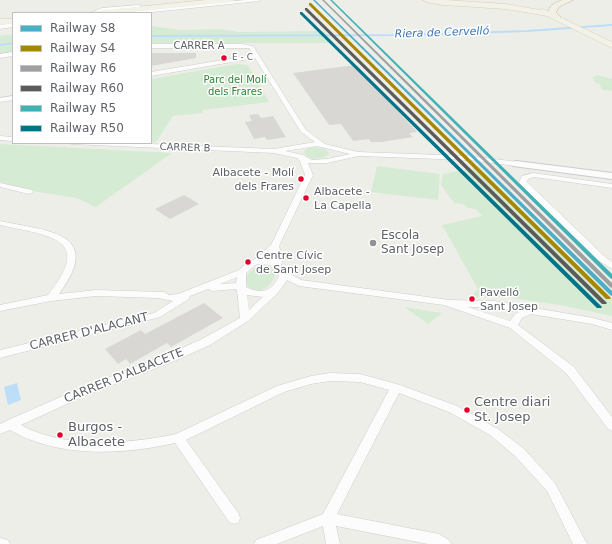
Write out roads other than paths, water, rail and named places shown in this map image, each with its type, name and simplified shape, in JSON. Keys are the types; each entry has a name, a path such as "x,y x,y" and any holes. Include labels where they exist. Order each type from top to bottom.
{"highway":[{"path":"557,18 552,12 552,8 569,0"}],"main road":[{"path":"103,12 231,0"},
{"path":"427,0 521,8 557,18"},
{"path":"526,1 611,45"},
{"path":"0,22 12,21"}],"street":[{"path":"96,12 102,9 201,0"},
{"path":"138,12 259,0"},
{"path":"106,12 112,11"},
{"path":"0,27 12,25"},
{"name":"CARRER A","path":"152,46 247,46 253,49 257,56"},
{"path":"0,56 12,54"},
{"path":"152,74 257,56 302,131 303,140 298,152 309,175"},
{"path":"0,100 12,98"},
{"path":"302,131 331,148 358,154 468,158 612,176"},
{"path":"0,138 12,139"},
{"name":"CARRER B","path":"95,144 274,152 313,162 358,154"},
{"name":"CARRER B","path":"274,152 312,144 323,144"},
{"path":"258,261 275,246 309,175 316,171 334,154 331,148"},
{"path":"612,186 537,175 529,176 523,180 524,185 601,258 612,266"},
{"path":"0,185 29,192"},
{"path":"0,223 50,235 64,240 71,250 72,264 68,275 51,298"},
{"path":"275,246 279,259 277,265"},
{"path":"0,308 51,298 96,293 159,295 169,298 179,297 242,272 252,263 258,261 267,261 277,265 284,274 299,283"},
{"path":"242,272 241,288 245,319"},
{"name":"CARRER D'ALBACETE","path":"5,427 78,394 175,356 206,342 245,319 276,289 282,281 284,274"},
{"path":"196,291 224,286 241,288 250,293 265,294 276,289 299,283 444,302 494,304 593,321 612,327"},
{"path":"224,286 232,290 243,300"},
{"name":"CARRER D'ALACANT","path":"0,354 157,315 196,291"},
{"path":"157,315 163,306 159,295"},
{"path":"444,302 513,326 570,370 612,426"},
{"path":"513,326 518,316 531,310"},
{"path":"5,427 56,442 140,445 162,442 178,438 281,389 311,380 330,377 360,378 396,388 453,409 494,432 519,452 551,487 580,544"},
{"path":"333,544 328,518 396,388"},
{"path":"178,438 234,518"},
{"path":"261,544 328,518 439,540 444,544"}],"water":[{"path":"17,383 21,400 8,405 4,387"}],"waterway":[{"name":"Riera de Cervelló","path":"152,36 406,35 527,31 612,25"},
{"name":"Riera de Cervelló","path":"0,45 12,43"}],"rail line":[{"name":"S8","path":"314,0 612,294"},
{"name":"R6","path":"323,0 612,286"},
{"name":"R5","path":"331,0 612,277"},
{"name":"S4","path":"310,4 608,298"},
{"name":"R60","path":"306,9 604,303"},
{"name":"R50","path":"301,13 599,307"}],"place":[{"name":"E - C","path":"224,58"},
{"name":"Albacete - Molí dels Frares","path":"301,179"},
{"name":"Albacete - La Capella","path":"306,198"},
{"name":"Escola Sant Josep","path":"373,243"},
{"name":"Centre Cívic de Sant Josep","path":"248,262"},
{"name":"Pavelló Sant Josep","path":"472,299"},
{"name":"Centre diari St. Josep","path":"467,410"},
{"name":"Burgos - Albacete","path":"60,435"}],"park label":[{"name":"Parc del Molí dels Frares","path":"235,86"}]}
